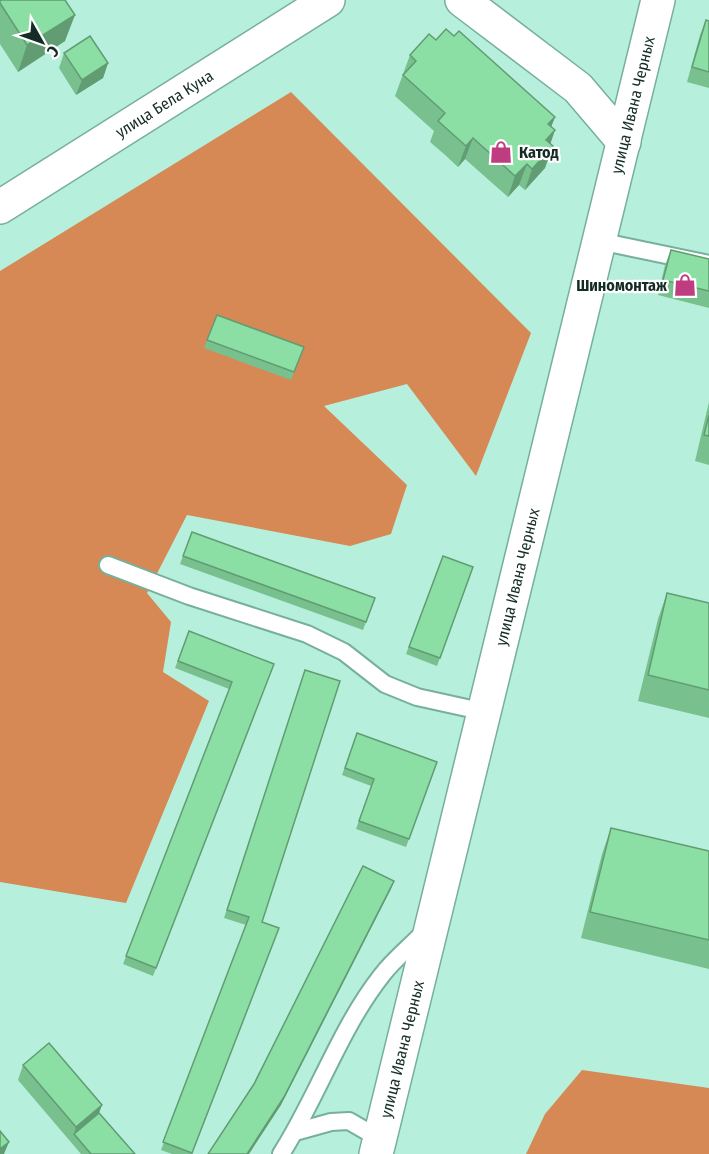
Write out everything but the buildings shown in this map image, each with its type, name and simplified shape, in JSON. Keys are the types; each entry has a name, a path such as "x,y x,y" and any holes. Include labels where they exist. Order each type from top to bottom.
{"street":[{"name":"улица Бела Куна","path":"0,207 328,0"},
{"path":"462,0 578,88 624,142"},
{"name":"улица Ивана Черных","path":"378,1146 658,0"}],"lane":[{"path":"599,241 709,264"},
{"path":"108,565 189,596 307,634 344,652 385,684 417,696 485,712"},
{"path":"281,1154 295,1132 330,1059 382,975 433,923"},
{"path":"295,1132 331,1122 349,1121 378,1146"}],"shaded area":[{"path":"291,92 531,333 476,476 407,384 324,406 407,485 391,534 350,546 187,515 147,593 171,622 163,672 209,701 126,903 0,882 0,271"},
{"path":"582,1070 709,1088 709,1154 526,1154 545,1114"}],"place":[{"name":"Катод","path":"501,152"},
{"name":"Шиномонтаж","path":"685,285"}]}
